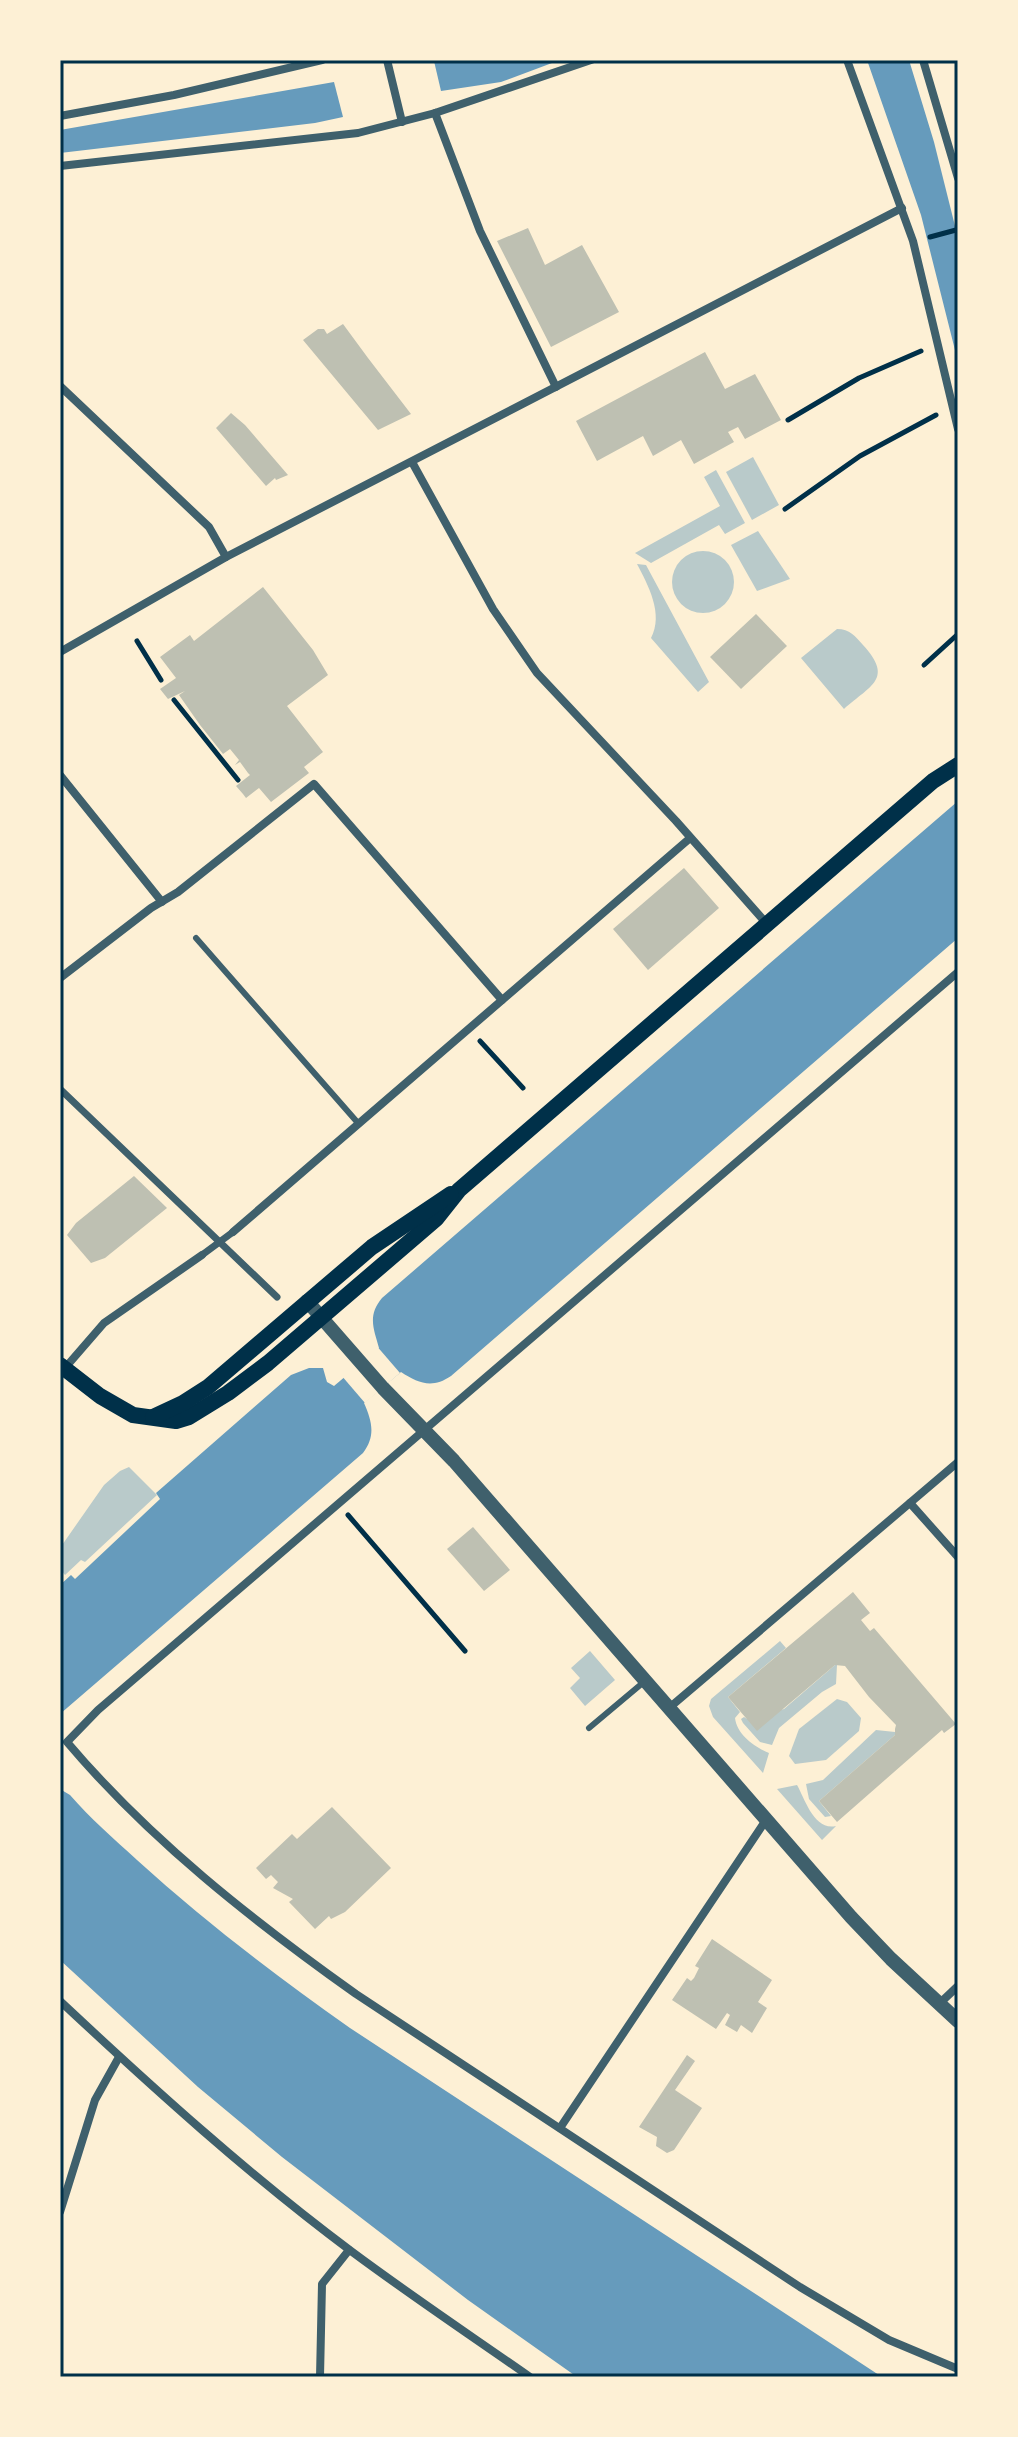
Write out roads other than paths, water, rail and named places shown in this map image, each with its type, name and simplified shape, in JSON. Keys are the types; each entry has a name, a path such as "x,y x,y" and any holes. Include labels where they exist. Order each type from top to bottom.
{"main road":[{"path":"933,781 958,751"},
{"path":"62,1367 115,1407 133,1415 176,1421 208,1406 268,1363 436,1219 459,1190 933,781 958,765"},
{"path":"153,1417 208,1387 372,1247 427,1208 459,1190"}],"street":[{"path":"60,116 174,95 322,60"},
{"path":"387,60 402,122"},
{"path":"60,166 358,133 435,113 591,60"},
{"path":"847,60 913,241 958,429"},
{"path":"923,60 958,178"},
{"path":"435,113 480,231 556,387"},
{"path":"60,652 226,557 902,208"},
{"path":"60,386 209,527 226,557"},
{"path":"412,462 493,609 537,673 767,924"},
{"path":"60,775 162,902"},
{"path":"60,978 178,892 314,784 502,1000"},
{"path":"62,1367 104,1323 233,1232 689,839"},
{"path":"958,972 98,1710 67,1742 137,1818 262,1924 356,1994 857,2322 889,2340 958,2369"},
{"path":"60,1089 277,1297"},
{"path":"307,1301 383,1388 454,1461 877,1945 958,2021"},
{"path":"669,1708 958,1462"},
{"path":"910,1503 958,1557"},
{"path":"560,2128 766,1820"},
{"path":"939,2004 958,1986"},
{"path":"60,2001 119,2057 349,2250 530,2377"},
{"path":"60,2212 95,2100 119,2057"},
{"path":"320,2377 322,2284 349,2250"}],"lane":[{"path":"196,938 358,1123"},
{"path":"589,1728 645,1681"}],"water":[{"path":"560,60 501,82 441,91 434,61"},
{"path":"867,60 909,60 934,142 958,238 958,362 921,215"},
{"path":"334,82 343,117 315,123 60,153 60,130"},
{"path":"958,801 958,938 451,1376 438,1382 425,1383 401,1372 364,1403 371,1428 370,1441 363,1453 60,1714 60,1585 71,1575 75,1579 160,1499 156,1493 291,1375 309,1368 323,1368 327,1382 334,1386 379,1348 373,1317 382,1298"},
{"path":"60,1789 188,1905 322,2008 882,2377 577,2377 468,2300 282,2157 198,2087 60,1960"}]}
